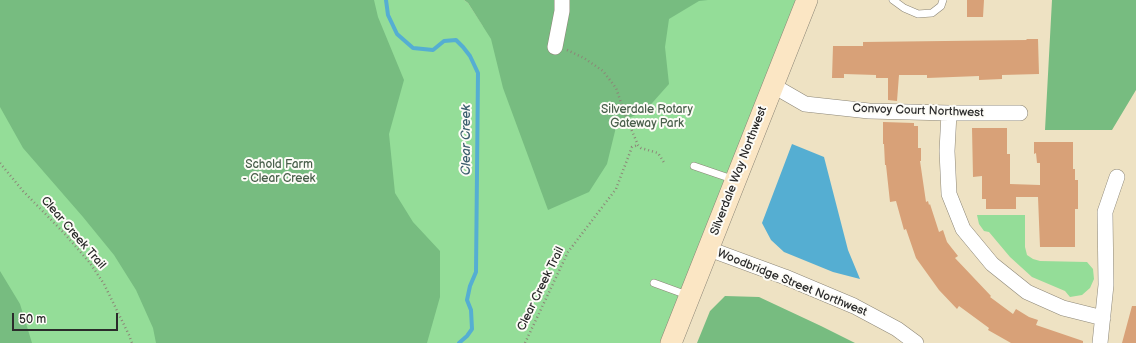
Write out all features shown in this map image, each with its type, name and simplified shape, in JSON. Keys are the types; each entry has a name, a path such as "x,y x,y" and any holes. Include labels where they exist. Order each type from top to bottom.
{"main road":[{"name":"Silverdale Way Northwest","path":"671,343 806,0"}],"street":[{"path":"555,47 562,10 562,0"},
{"name":"Convoy Court Northwest","path":"772,85 804,104 869,111 1020,113"},
{"path":"949,113 947,151 949,194 963,228 992,264 1027,292 1064,308 1103,318"},
{"path":"1100,343 1106,285 1105,212 1116,177"},
{"name":"Woodbridge Street Northwest","path":"709,249 785,277 854,306 898,329 916,343"}],"lane":[{"path":"893,0 904,8 918,14 932,13 941,6 943,0"},
{"path":"694,166 735,180"},
{"path":"654,283 690,296"}],"path":[{"path":"555,47 584,58 603,71 616,88 638,145 641,148 658,153 665,164"},
{"name":"Clear Creek Trail","path":"525,343 568,252 616,189 632,147 638,145"},
{"name":"Clear Creek Trail","path":"0,163 23,191 64,232 90,263 104,284 132,343"}],"green space":[{"name":"Schold Farm - Clear Creek","path":"0,0 464,0 468,3 483,26 600,0 807,0 671,343 0,343"},
{"name":"Schold Farm - Clear Creek","path":"0,0 374,0 378,17 404,80 389,134 395,193 413,222 440,251 440,297 427,343 156,343 153,328 136,290 114,255 23,148 0,107"},
{"path":"464,0 708,0 699,1 669,19 665,47 669,84 645,111 617,123 607,164 589,192 548,210 503,88 491,39 468,3"},
{"path":"1052,0 1136,0 1136,90 1112,130 1045,130"},
{"path":"977,215 1025,215 1025,247 1027,255 1040,261 1087,262 1093,269 1094,279 1090,288 1082,295 1070,297 1065,291 1032,277 1010,257 989,232 984,231 979,224"},
{"path":"0,271 20,304 32,343 0,343"},
{"path":"725,296 759,297 855,343 697,343 710,311"}],"water":[{"path":"792,144 824,157 848,250 860,279 833,272 784,252 771,240 762,223"}],"building":[{"path":"967,0 984,0 983,17 967,17"},
{"path":"1026,39 1038,39 1039,74 1002,75 1002,79 979,80 979,76 927,78 927,75 899,75 897,101 888,100 888,78 876,78 876,75 844,74 844,78 832,78 833,46 863,46 863,42 1027,40"},
{"path":"883,122 914,123 914,126 918,126 918,148 921,148 920,161 926,202 928,201 929,205 930,204 939,232 943,230 947,242 958,256 955,258 991,296 990,297 1013,314 1016,309 1029,317 1038,320 1036,325 1083,341 1083,343 1011,343 988,330 989,328 959,306 957,309 939,290 916,258 906,229 904,230 896,201 890,202 883,144"},
{"path":"972,128 1007,128 1007,154 1010,154 1010,184 1040,185 1040,163 1037,163 1036,153 1034,154 1034,142 1073,142 1073,169 1075,169 1075,180 1078,180 1078,209 1075,209 1075,247 1040,247 1038,197 1016,197 1016,209 986,209 986,199 982,199 982,176 973,177"},
{"path":"1132,306 1136,306 1136,343 1122,343"}],"waterway":[{"name":"Clear Creek","path":"386,0 388,15 397,34 413,48 433,50 444,41 456,40 470,56 478,73 476,272 470,286 467,300 471,310 472,329 459,343"}],"park label":[{"name":"Silverdale Rotary Gateway Park","path":"647,117"}]}
